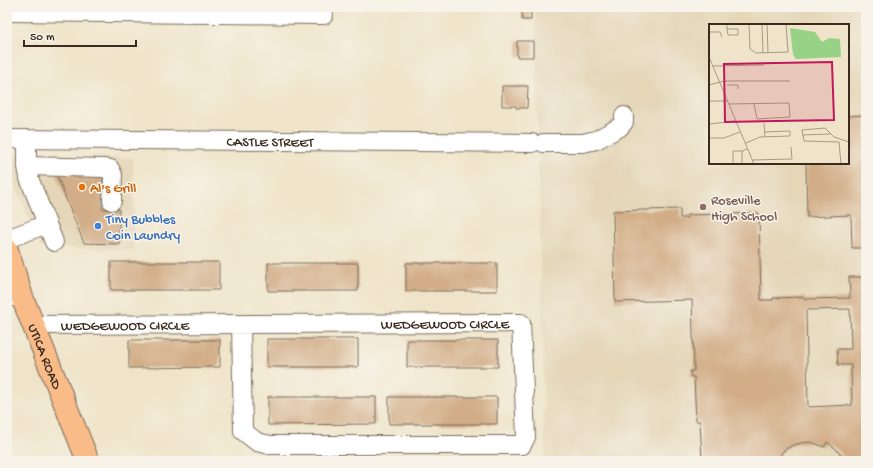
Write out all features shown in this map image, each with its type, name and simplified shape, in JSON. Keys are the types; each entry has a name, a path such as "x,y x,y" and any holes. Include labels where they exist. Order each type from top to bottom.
{"main road":[{"name":"UTICA ROAD","path":"7,250 14,297 33,325 85,460"}],"street":[{"path":"7,12 324,15"},
{"name":"CASTLE STREET","path":"7,139 583,143 596,140 620,127 624,122 624,116"},
{"path":"26,139 29,178 54,242"},
{"path":"27,166 110,169 113,175 112,201"},
{"path":"7,239 47,224"},
{"name":"WEDGEWOOD CIRCLE","path":"33,325 241,324 521,323 526,437 522,445 270,445 257,442 243,431 241,324"}],"shaded area":[{"name":"Roseville High School","path":"535,7 866,7 866,461 545,461"},
{"path":"7,157 133,158 134,250 40,247 7,162"}],"building":[{"path":"522,10 531,10 531,20 522,20"},
{"path":"517,41 533,41 533,57 517,57"},
{"path":"502,86 528,86 527,108 502,106"},
{"name":"Roseville High School","path":"866,115 866,248 852,248 851,215 807,217 806,164 849,164 849,116"},
{"name":"Tiny Bubbles Coin Laundry","path":"56,173 103,174 102,209 119,209 119,244 84,243"},
{"name":"Roseville High School","path":"680,209 680,218 687,218 687,215 759,213 761,300 804,297 805,299 850,298 849,277 866,277 866,461 844,461 843,457 835,448 827,442 824,447 811,442 793,445 784,450 776,461 702,461 700,421 696,421 694,377 691,377 690,371 694,371 692,300 615,302 613,211","holes":["850,309 851,349 837,349 838,365 851,365 852,405 808,407 806,310"]},
{"path":"111,262 219,262 219,290 111,290"},
{"path":"268,263 358,263 358,291 268,291"},
{"path":"406,263 497,263 497,291 406,291"},
{"path":"267,339 358,339 358,367 267,367"},
{"path":"129,340 220,340 220,367 129,368"},
{"path":"407,340 498,340 498,367 407,367"},
{"path":"268,397 376,397 376,424 268,425"},
{"path":"389,397 497,397 497,424 389,424"}],"place":[{"name":"Al's Grill","path":"82,187"},
{"name":"Roseville High School","path":"703,207"},
{"name":"Tiny Bubbles Coin Laundry","path":"98,226"}]}
